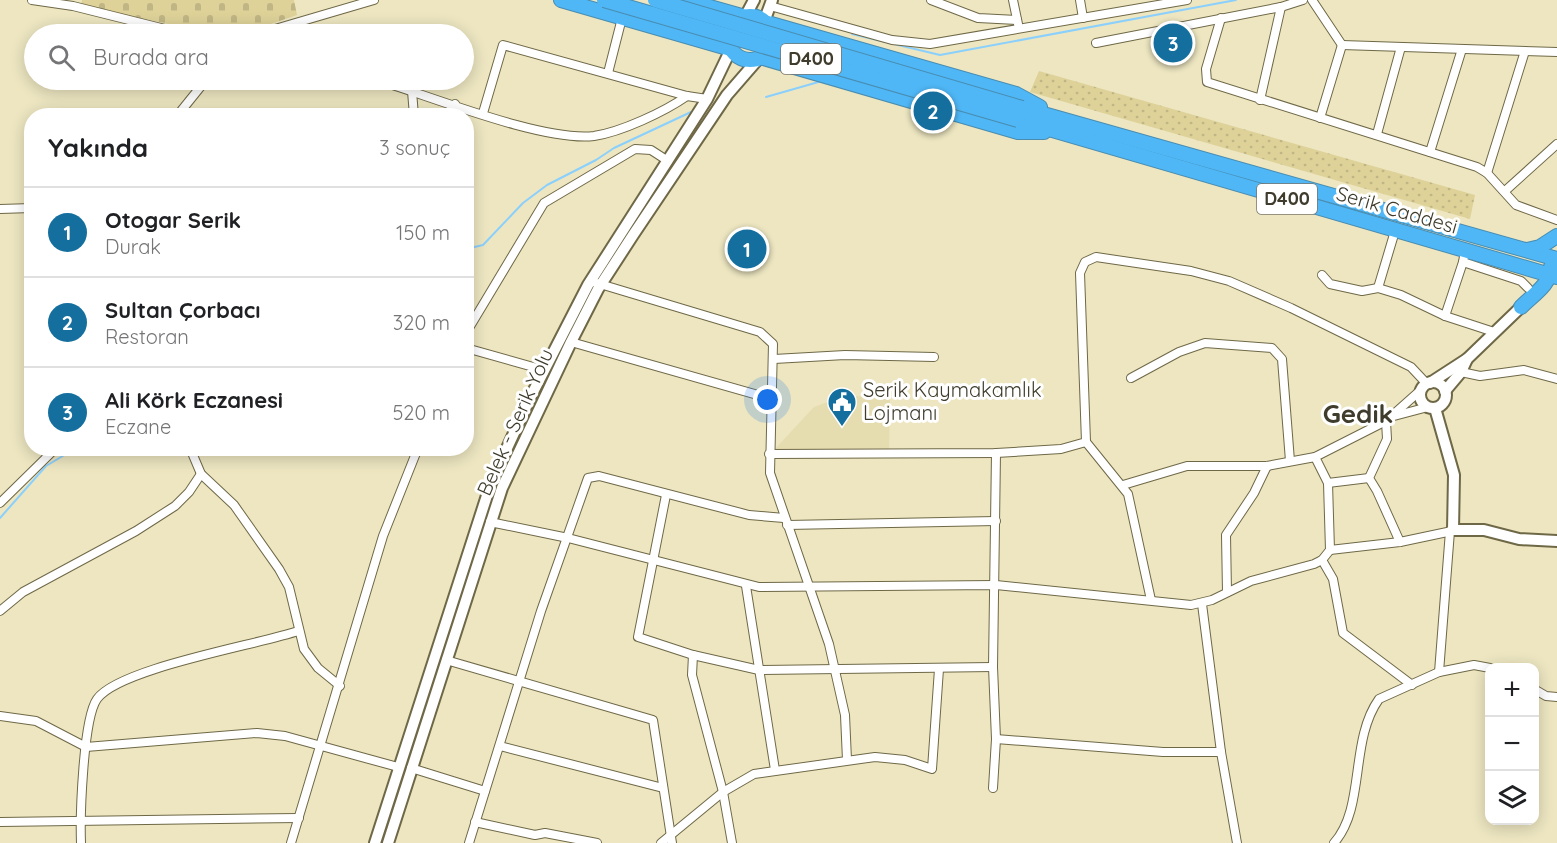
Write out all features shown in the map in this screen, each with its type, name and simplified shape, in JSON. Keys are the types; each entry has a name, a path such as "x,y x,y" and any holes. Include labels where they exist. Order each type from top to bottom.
{"highway":[{"path":"561,0 731,49 747,60 760,57 768,50 771,41 770,30 764,22"},
{"name":"D400","path":"604,0 1020,114"},
{"name":"D400","path":"655,0 1020,114"},
{"path":"685,0 745,17"},
{"path":"731,49 728,36 733,24 752,16 764,22 1016,94 1062,126"},
{"path":"760,57 1018,132 1062,126"},
{"name":"Serik Caddesi","path":"1020,114 1524,250 1540,247 1551,261"},
{"name":"Serik Caddesi","path":"1062,126 1395,231 1434,241 1464,256 1551,261"},
{"path":"1434,241 1454,242 1528,261 1551,261"},
{"path":"1521,307 1528,288 1551,261"},
{"path":"1521,307 1551,261"}],"main road":[{"path":"745,17 754,0"},
{"path":"764,22 771,3"},
{"name":"Belek - Serik Yolu","path":"375,843 491,483 544,370 707,99 731,49"},
{"name":"Belek - Serik Yolu","path":"388,843 502,488 571,342 596,283 727,95 760,57"},
{"path":"1521,307 1467,359 1426,385 1421,399 1432,407 1452,462 1452,531 1484,530 1519,539 1557,541"},
{"path":"1432,407 1444,402 1445,391 1461,372 1467,359"},
{"path":"1426,385 1437,384 1445,391"}],"street":[{"path":"33,0 73,6 145,24"},
{"path":"292,24 374,0"},
{"path":"931,0 947,2 978,18 1017,20"},
{"path":"1012,0 1019,28"},
{"path":"1080,0 1083,18"},
{"path":"771,3 892,40 917,44 945,42 1083,18 1142,4 1187,0"},
{"path":"1096,43 1281,7 1303,0"},
{"path":"1312,0 1342,45"},
{"path":"1260,100 1281,7"},
{"path":"609,73 622,18"},
{"path":"1221,18 1206,69 1208,82 1477,167 1487,173 1516,205 1557,220"},
{"path":"483,113 503,45 687,96 707,99"},
{"path":"1342,45 1557,52"},
{"path":"1320,118 1342,45"},
{"path":"1377,134 1401,47"},
{"path":"1430,152 1462,49"},
{"path":"1487,173 1525,51"},
{"path":"183,108 198,90"},
{"path":"409,90 467,108"},
{"path":"412,91 413,108"},
{"path":"474,110 557,134 595,136 618,130 687,96"},
{"path":"452,108 455,104"},
{"path":"1505,191 1557,144"},
{"path":"474,320 546,201 635,149 651,150 668,161"},
{"path":"0,209 24,208"},
{"path":"1378,288 1395,231"},
{"path":"1445,316 1464,256 1521,280 1528,288"},
{"path":"1123,485 1186,466 1268,466 1316,457 1394,416 1426,385 1411,368 1283,304 1229,281 1191,271 1096,257 1085,262 1080,273 1086,442 1123,485 1132,504 1139,549 1151,600"},
{"path":"1322,275 1330,284 1362,291 1378,288 1401,295 1445,316 1494,332"},
{"path":"596,283 765,334 773,344 770,473 808,589 829,644 847,727 848,760"},
{"path":"571,342 772,399"},
{"path":"1131,378 1179,352 1205,343 1272,348 1282,359 1290,461"},
{"path":"474,350 544,370"},
{"path":"774,359 845,355 934,357"},
{"path":"1461,372 1480,376 1524,370 1557,379"},
{"path":"1394,416 1432,407"},
{"path":"1369,478 1388,439 1386,421"},
{"path":"769,454 996,453 1061,450 1086,442"},
{"path":"993,788 996,739 993,667 996,585 996,453"},
{"path":"0,503 48,456"},
{"path":"195,456 201,474 234,505 279,569 289,588 298,631 309,658 340,686"},
{"path":"291,843 319,745 340,686 383,536 415,456"},
{"path":"490,522 568,538 746,585 808,589 996,585 1191,605 1202,604 1251,581 1322,560 1330,550 1328,483 1316,457"},
{"path":"1227,592 1226,535 1254,493 1268,466"},
{"path":"0,611 23,592 136,531 175,506 189,492 201,474"},
{"path":"469,843 520,681 588,478 592,475 749,516 786,521 996,521"},
{"path":"1369,478 1400,542"},
{"path":"1328,483 1369,478"},
{"path":"666,495 638,637 693,655 759,670 993,667"},
{"path":"1330,550 1400,542 1452,531 1439,672"},
{"path":"1322,560 1333,579 1343,633 1412,685"},
{"path":"746,585 775,770"},
{"path":"1202,604 1221,752 1237,843"},
{"path":"81,843 80,822 91,711 98,699 111,686 219,650 248,646 298,631"},
{"path":"693,655 692,675 723,792 732,843"},
{"path":"446,660 652,720 672,839"},
{"path":"1334,843 1349,817 1360,749 1376,703 1383,696 1439,672 1474,665 1485,668"},
{"path":"660,843 672,839 723,792 745,777 775,770 848,760 896,759 932,769 939,669"},
{"path":"1539,692 1546,696 1557,697"},
{"path":"0,716 36,722 86,747 245,733 271,734 398,767"},
{"path":"996,739 1162,752 1221,752"},
{"path":"500,746 663,788"},
{"path":"411,768 485,792"},
{"path":"0,822 298,818"},
{"path":"475,822 534,839 545,833 597,843"}],"shaded area":[{"name":"Serik Kaymakamlık Lojmanı","path":"844,396 890,397 889,451 775,449 814,407"}],"green space":[{"path":"82,0 294,0 297,15 271,24 168,24 81,5"},
{"path":"1039,71 1475,195 1470,219 1030,92"}],"waterway":[{"path":"852,34 940,55 1236,0"},
{"path":"766,97 822,81"},
{"path":"474,247 483,245 523,203 547,185 596,160 614,148 691,112"},
{"path":"0,518 46,466 63,456"}],"place":[{"name":"Ali Körk Eczanesi","path":"1173,43"},
{"name":"Sultan Çorbacı","path":"933,111"},
{"name":"Otogar Serik","path":"747,249"},
{"name":"Serik Kaymakamlık Lojmanı","path":"842,428"}],"district":[{"name":"Gedik","path":"1358,414"}]}
